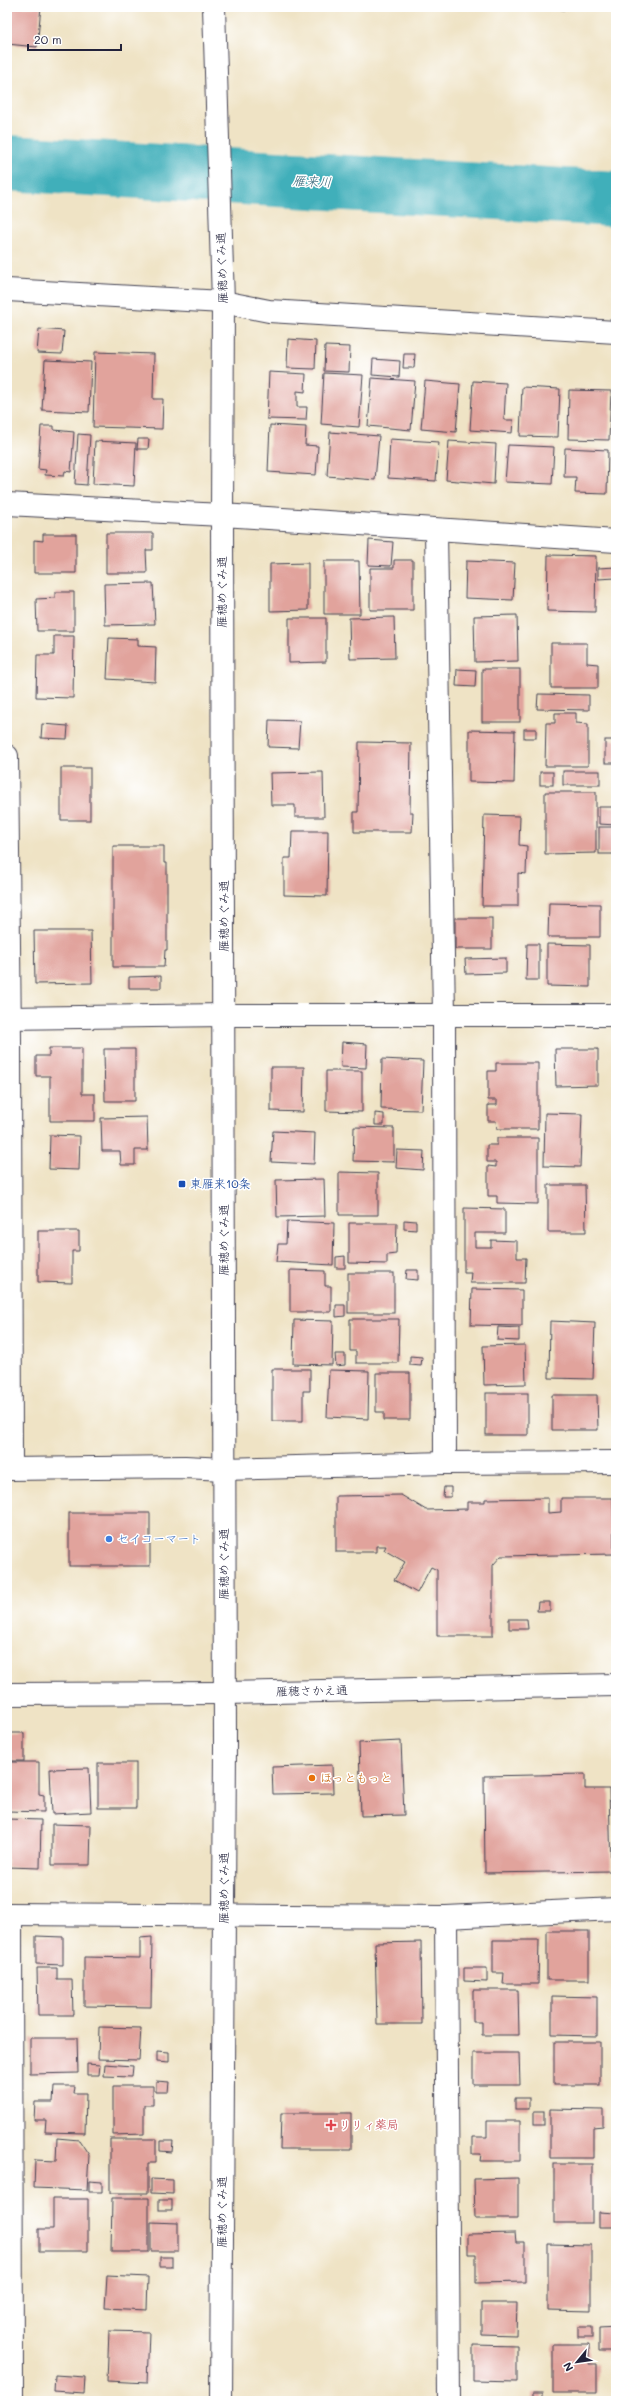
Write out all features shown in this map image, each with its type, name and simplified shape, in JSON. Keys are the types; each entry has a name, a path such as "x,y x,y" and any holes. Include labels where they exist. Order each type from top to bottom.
{"street":[{"name":"雁穂めぐみ通","path":"214,7 223,302 222,515 225,1693 221,2401"},
{"path":"7,290 223,302 269,311 616,332"},
{"path":"7,504 222,515 436,531 616,541"},
{"path":"436,531 444,1016 445,1463"},
{"path":"7,756 9,1018 9,1469 185,1467 224,1469 445,1463 616,1462"},
{"path":"9,1018 224,1015 616,1015"},
{"name":"雁穂さかえ通","path":"7,1694 225,1693 616,1685"},
{"path":"12,2401 9,1914 446,1917 616,1909"},
{"path":"446,1917 449,2401"}],"building":[{"path":"7,7 41,7 37,47 7,44"},
{"path":"541,7 565,7 564,10"},
{"path":"39,329 64,331 62,354 37,353"},
{"path":"288,339 316,341 315,369 287,368"},
{"path":"325,346 350,347 349,372 324,371"},
{"path":"95,352 154,354 153,399 163,399 162,429 93,427"},
{"path":"404,354 415,354 414,368 403,368"},
{"path":"373,359 400,361 399,377 372,375"},
{"path":"45,360 91,362 89,412 42,410"},
{"path":"269,372 306,374 305,392 297,391 297,407 307,407 306,420 267,419"},
{"path":"324,373 363,375 359,427 321,424"},
{"path":"372,378 415,381 411,430 368,426"},
{"path":"425,381 460,384 456,432 421,429"},
{"path":"473,381 506,383 504,420 513,420 512,433 470,430"},
{"path":"522,387 560,389 558,437 520,436"},
{"path":"569,390 611,391 609,440 568,439"},
{"path":"270,425 306,427 305,445 318,446 316,475 268,472"},
{"path":"41,426 54,426 54,430 74,432 71,472 65,471 64,476 45,475 46,470 38,469"},
{"path":"330,432 379,436 375,480 327,476"},
{"path":"78,434 90,435 87,485 75,484"},
{"path":"138,439 149,439 148,449 137,449"},
{"path":"390,439 439,442 436,481 388,478"},
{"path":"95,441 136,443 134,486 93,484"},
{"path":"449,441 496,444 494,484 446,480"},
{"path":"508,445 554,447 552,484 505,482"},
{"path":"565,448 608,450 607,494 575,493 576,477 564,477"},
{"path":"106,533 153,533 153,550 146,550 147,573 106,573"},
{"path":"43,534 76,534 76,573 34,573 34,540 43,541"},
{"path":"369,540 393,542 391,566 368,565"},
{"path":"548,555 596,556 595,612 547,611"},
{"path":"394,560 413,560 413,610 370,610 370,568 394,568"},
{"path":"324,561 359,561 360,614 324,614"},
{"path":"466,561 515,563 513,600 465,598"},
{"path":"308,563 308,610 270,611 270,564"},
{"path":"616,567 616,578 598,579 598,568"},
{"path":"153,583 155,624 105,625 104,584"},
{"path":"55,592 74,592 74,631 37,631 36,599 55,598"},
{"path":"517,615 518,661 475,662 474,616"},
{"path":"394,617 395,658 350,659 349,618"},
{"path":"289,618 326,618 326,662 289,663"},
{"path":"54,636 74,636 73,698 36,697 37,655 54,655"},
{"path":"109,638 138,639 138,646 156,647 155,682 107,679"},
{"path":"551,643 587,643 587,663 598,664 598,688 551,688"},
{"path":"457,669 476,670 475,687 456,686"},
{"path":"482,669 520,669 520,722 482,722"},
{"path":"538,694 589,695 589,710 537,709"},
{"path":"555,713 576,713 576,723 588,724 588,766 545,766 546,723 555,723"},
{"path":"269,720 300,721 298,748 268,747"},
{"path":"42,724 68,726 67,739 41,738"},
{"path":"524,729 536,729 536,738 524,738"},
{"path":"469,730 515,731 514,783 469,782"},
{"path":"605,740 616,740 616,763 605,763"},
{"path":"359,742 411,743 410,812 413,812 412,832 354,832 354,812 358,812"},
{"path":"61,768 90,768 90,820 61,820"},
{"path":"563,771 600,771 600,785 563,785"},
{"path":"323,772 324,817 295,817 295,805 271,805 270,773"},
{"path":"540,772 553,772 553,785 540,785"},
{"path":"545,792 596,792 596,853 545,854"},
{"path":"599,807 616,807 616,825 599,824"},
{"path":"484,815 520,816 519,845 527,846 526,874 518,873 518,906 482,906"},
{"path":"599,827 616,827 616,854 599,854"},
{"path":"292,831 328,831 327,896 284,895 284,858 291,858"},
{"path":"113,846 164,846 164,863 167,863 167,950 165,950 164,967 113,967"},
{"path":"549,903 600,904 600,937 548,937"},
{"path":"455,918 492,918 492,949 455,949"},
{"path":"34,931 91,931 92,983 35,984"},
{"path":"527,944 539,944 539,980 526,980"},
{"path":"547,944 590,945 590,987 547,986"},
{"path":"506,958 506,973 466,974 465,959"},
{"path":"161,976 161,988 129,988 129,977"},
{"path":"342,1042 367,1044 366,1068 341,1067"},
{"path":"49,1048 82,1048 82,1094 95,1094 95,1121 50,1121 50,1076 36,1076 36,1056 49,1056"},
{"path":"104,1049 135,1049 135,1101 105,1101"},
{"path":"555,1049 598,1049 598,1085 556,1086"},
{"path":"382,1059 423,1061 421,1110 381,1109"},
{"path":"496,1063 538,1063 538,1129 497,1129 496,1121 488,1121 488,1105 497,1105 497,1100 488,1100 488,1071 496,1071"},
{"path":"271,1067 304,1067 303,1112 271,1111"},
{"path":"326,1071 362,1071 362,1112 326,1111"},
{"path":"375,1113 384,1114 384,1125 375,1125"},
{"path":"545,1113 582,1114 580,1167 544,1166"},
{"path":"147,1117 148,1150 135,1150 135,1165 121,1165 120,1151 102,1151 101,1118"},
{"path":"354,1127 394,1128 394,1162 353,1161"},
{"path":"273,1131 315,1133 314,1164 271,1162"},
{"path":"50,1135 80,1136 79,1170 49,1169"},
{"path":"497,1138 538,1138 538,1204 497,1203 497,1196 488,1196 488,1166 496,1167 496,1162 487,1162 487,1145 497,1145"},
{"path":"397,1150 424,1151 423,1170 396,1168"},
{"path":"339,1172 378,1173 378,1215 339,1215"},
{"path":"324,1179 325,1216 277,1217 276,1180"},
{"path":"548,1185 585,1185 586,1232 548,1232"},
{"path":"464,1208 505,1209 505,1233 475,1233 475,1247 491,1247 491,1240 517,1241 517,1258 526,1258 525,1283 470,1283 471,1272 464,1272"},
{"path":"404,1220 416,1221 416,1230 404,1229"},
{"path":"287,1221 334,1223 333,1265 276,1262 278,1244 286,1244"},
{"path":"349,1223 397,1223 396,1254 387,1255 387,1264 349,1263"},
{"path":"38,1231 79,1231 79,1251 72,1251 72,1283 38,1282"},
{"path":"345,1256 345,1268 336,1268 336,1257"},
{"path":"290,1270 325,1271 325,1286 331,1286 331,1312 290,1312"},
{"path":"407,1270 418,1270 418,1280 406,1279"},
{"path":"348,1273 394,1273 394,1313 348,1313"},
{"path":"472,1289 522,1290 522,1326 471,1325"},
{"path":"336,1305 345,1305 345,1316 336,1317"},
{"path":"350,1319 399,1319 398,1363 356,1363 356,1351 350,1351"},
{"path":"294,1320 333,1321 332,1365 293,1364"},
{"path":"550,1321 595,1323 593,1379 549,1378"},
{"path":"498,1327 519,1328 519,1341 497,1340"},
{"path":"525,1345 526,1384 484,1385 483,1346"},
{"path":"335,1354 345,1354 345,1365 336,1366"},
{"path":"410,1356 422,1357 421,1366 410,1365"},
{"path":"272,1369 310,1369 310,1391 303,1391 303,1421 272,1421"},
{"path":"329,1370 369,1371 368,1419 327,1417"},
{"path":"376,1373 410,1373 410,1420 384,1420 384,1412 376,1412"},
{"path":"486,1393 528,1393 528,1435 486,1435"},
{"path":"552,1395 597,1395 598,1430 552,1430"},
{"path":"444,1487 451,1487 451,1497 443,1497"},
{"path":"401,1495 426,1510 467,1509 467,1502 485,1502 485,1499 548,1498 548,1513 561,1512 561,1498 613,1498 614,1554 501,1556 493,1565 493,1636 437,1636 437,1570 431,1567 417,1593 394,1580 405,1562 384,1550 386,1546 376,1546 376,1552 336,1552 336,1496"},
{"name":"セイコーマート","path":"69,1513 150,1513 150,1566 69,1566"},
{"path":"538,1602 550,1602 550,1611 537,1611"},
{"path":"509,1619 527,1619 528,1629 509,1629"},
{"path":"7,1733 24,1733 24,1761 7,1761"},
{"path":"401,1741 404,1815 361,1816 359,1743"},
{"path":"7,1762 39,1762 39,1794 44,1795 44,1812 7,1811"},
{"path":"98,1763 136,1763 136,1808 98,1808"},
{"path":"332,1765 333,1793 273,1794 272,1767"},
{"path":"89,1768 91,1812 52,1814 50,1769"},
{"path":"585,1774 585,1789 609,1789 611,1871 485,1873 484,1776"},
{"path":"7,1819 41,1820 40,1868 7,1867"},
{"path":"52,1824 91,1825 90,1865 52,1865"},
{"path":"547,1931 589,1931 589,1980 547,1980"},
{"path":"36,1936 63,1937 63,1965 36,1964"},
{"path":"152,1937 151,2007 84,2006 84,1957 140,1958 140,1938"},
{"path":"493,1940 539,1940 538,1984 503,1984 504,1973 493,1973"},
{"path":"421,1942 422,2024 377,2024 375,1943"},
{"path":"37,1968 57,1968 57,1979 72,1979 73,2015 38,2015"},
{"path":"464,1968 487,1968 487,1982 464,1981"},
{"path":"473,1990 518,1990 519,2035 482,2035 482,2022 473,2022"},
{"path":"552,1996 597,1997 597,2036 552,2035"},
{"path":"99,2027 141,2028 139,2060 98,2059"},
{"path":"30,2038 77,2038 78,2073 30,2074"},
{"path":"554,2042 600,2042 600,2085 554,2085"},
{"path":"157,2051 169,2052 169,2062 157,2061"},
{"path":"473,2053 519,2053 520,2085 473,2085"},
{"path":"87,2064 100,2065 99,2075 87,2075"},
{"path":"105,2064 133,2066 132,2077 104,2076"},
{"path":"156,2081 169,2082 168,2092 156,2092"},
{"path":"54,2086 75,2086 74,2093 86,2093 85,2133 45,2132 46,2120 34,2120 35,2102 53,2102"},
{"path":"113,2086 153,2086 153,2105 144,2105 144,2134 113,2135"},
{"path":"515,2098 529,2098 529,2109 515,2109"},
{"path":"550,2109 603,2110 603,2126 593,2127 593,2158 550,2158"},
{"path":"534,2111 544,2111 544,2125 534,2125"},
{"path":"281,2113 351,2113 351,2149 280,2149"},
{"path":"487,2121 520,2121 520,2161 480,2161 481,2154 472,2154 472,2137 487,2137"},
{"path":"57,2138 79,2140 89,2155 87,2190 34,2188 35,2160 56,2161"},
{"path":"110,2139 156,2139 156,2163 148,2163 148,2193 110,2193"},
{"path":"160,2141 173,2141 172,2152 160,2151"},
{"path":"554,2164 592,2164 592,2223 554,2223"},
{"path":"518,2178 518,2219 475,2219 474,2179"},
{"path":"151,2179 173,2180 173,2194 151,2193"},
{"path":"89,2181 102,2182 102,2192 89,2192"},
{"path":"112,2198 149,2198 149,2252 111,2252"},
{"path":"53,2199 88,2199 88,2251 39,2251 39,2229 53,2229"},
{"path":"159,2200 172,2200 172,2210 159,2210"},
{"path":"599,2212 616,2213 616,2227 599,2227"},
{"path":"151,2222 178,2223 178,2251 151,2251"},
{"path":"515,2233 516,2242 525,2242 525,2282 476,2283 476,2254 468,2254 468,2234"},
{"path":"548,2244 591,2245 591,2311 548,2310"},
{"path":"160,2257 172,2257 172,2267 160,2267"},
{"path":"107,2275 148,2277 147,2310 105,2308"},
{"path":"481,2303 517,2303 516,2335 481,2334"},
{"path":"578,2327 592,2327 592,2337 578,2337"},
{"path":"616,2327 616,2351 599,2351 599,2328"},
{"path":"109,2331 149,2332 147,2383 107,2381"},
{"path":"553,2344 589,2344 589,2364 597,2364 597,2393 553,2393"},
{"path":"473,2345 517,2346 517,2382 473,2381"},
{"path":"55,2375 85,2377 84,2393 54,2391"},
{"path":"532,2393 542,2393 542,2401 532,2401"}],"waterway":[{"name":"雁来川","path":"7,163 616,199"}],"place":[{"name":"東雁来10条","path":"182,1184"},
{"name":"セイコーマート","path":"109,1539"},
{"name":"ほっともっと","path":"312,1778"},
{"name":"リリィ薬局","path":"331,2125"}]}
